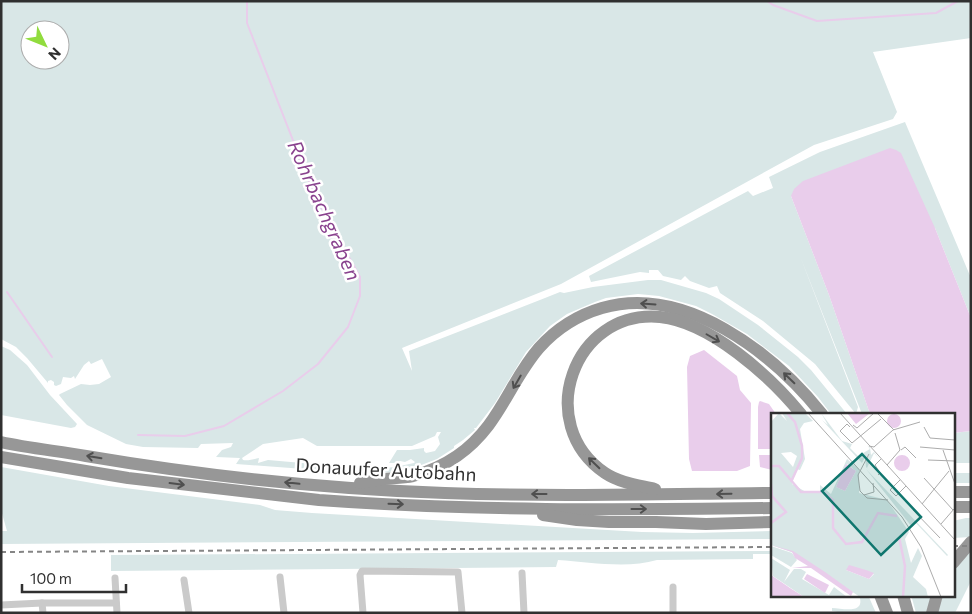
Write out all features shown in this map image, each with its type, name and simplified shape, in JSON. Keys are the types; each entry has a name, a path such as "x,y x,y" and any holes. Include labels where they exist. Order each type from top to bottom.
{"highway":[{"path":"340,487 381,479 413,476 437,468 456,456 473,444 487,429 527,365 546,341 558,330 579,317 596,310 622,304 648,303 666,306 714,324 743,341 773,363 821,413"},
{"path":"676,494 629,484 610,476 590,460 575,436 570,424 568,411 569,386 572,375 584,351 604,332 627,321 650,317 673,319 692,326 726,345 755,366 800,413"},
{"name":"Donauufer Autobahn","path":"1,442 142,465 292,483 397,491 483,494 771,493"},
{"name":"Donauufer Autobahn","path":"1,457 128,478 319,500 503,508 771,508"},
{"path":"954,492 971,492"},
{"path":"954,507 971,507"},
{"path":"503,508 601,522 706,524 771,522"},
{"path":"954,562 971,542"},
{"path":"880,596 888,613"},
{"path":"886,596 888,613"},
{"path":"904,596 908,613"},
{"path":"932,613 937,596"}],"street":[{"path":"363,613 360,575 362,571 458,572 462,613"},
{"path":"522,573 524,613"},
{"path":"280,577 284,613"},
{"path":"115,578 117,613"},
{"path":"184,580 189,613"},
{"path":"673,587 673,613"},
{"path":"42,603 43,613"},
{"path":"1,605 116,603"}],"shaded area":[{"path":"1,1 971,1 971,38 873,52 897,112 893,119 814,145 561,284 402,348 412,371 409,351 560,292 564,293 648,280 661,280 706,293 719,299 758,325 798,357 846,413 830,413 789,366 747,334 696,306 659,296 638,294 606,298 595,302 567,314 550,326 526,352 495,403 476,428 474,428 475,430 454,446 454,448 437,459 396,472 344,472 236,464 240,458 216,457 222,450 231,447 233,443 201,444 198,448 143,447 126,444 87,425 59,395 81,384 99,384 111,377 102,359 91,364 89,361 75,379 74,376 71,378 63,377 61,384 56,386 51,380 48,383 16,347 1,339","holes":["437,432 441,432 438,437 440,444 435,451 426,453 424,448 397,450 389,463 405,462 411,459 415,462 395,467 371,469 268,460 258,463 259,458 247,460 242,458 263,444 303,438 317,446 412,446 435,436"]},
{"path":"905,122 971,278 971,318 935,228 791,196 829,295 870,413 862,413 800,256 858,407 856,413 815,364 763,321 720,293 717,286 709,288 690,281 685,276 681,280 663,276 658,270 649,270 649,273 640,272 591,282 589,276 748,191 753,196 773,188 769,177 820,152"},
{"path":"890,148 901,153 935,228 971,318 971,431 954,433 954,413 870,413 829,295 791,196 794,189 803,181"},
{"path":"1,346 10,350 27,365 50,395 77,424 75,427 71,428 1,415"},
{"path":"704,350 737,376 740,390 751,403 750,466 737,471 692,471 689,459 687,367 690,356"},
{"path":"759,402 769,404 775,413 771,413 771,449 758,449"},
{"path":"971,431 971,463 954,463 954,433"},
{"path":"759,455 771,455 771,470 760,467"},
{"path":"1,467 109,486 260,505 275,510 642,532 771,531 771,539 1,544 1,531 7,531 1,510"},
{"path":"954,473 971,473 971,483 954,483"},
{"path":"971,518 971,537 954,538 954,521"},
{"path":"971,550 971,581 955,613 937,613 943,596 954,596 955,570 965,555"},
{"path":"771,551 771,554 753,554 753,559 657,560 633,564 558,560 556,567 111,571 111,555"},
{"path":"859,596 868,596 876,613 832,611 832,608 857,608 860,605"},
{"path":"911,596 932,596 926,613 916,613"}],"waterway":[{"name":"Rohrbachgraben","path":"138,435 185,436 224,426 283,391 318,364 348,327 360,296 360,277 314,194 247,23 247,1"},
{"name":"Rohrbachgraben","path":"767,1 817,21 936,13 958,1"},
{"name":"Rohrbachgraben","path":"7,292 52,357"}],"railway":[{"path":"954,546 971,546"},
{"path":"1,552 771,547"}]}
